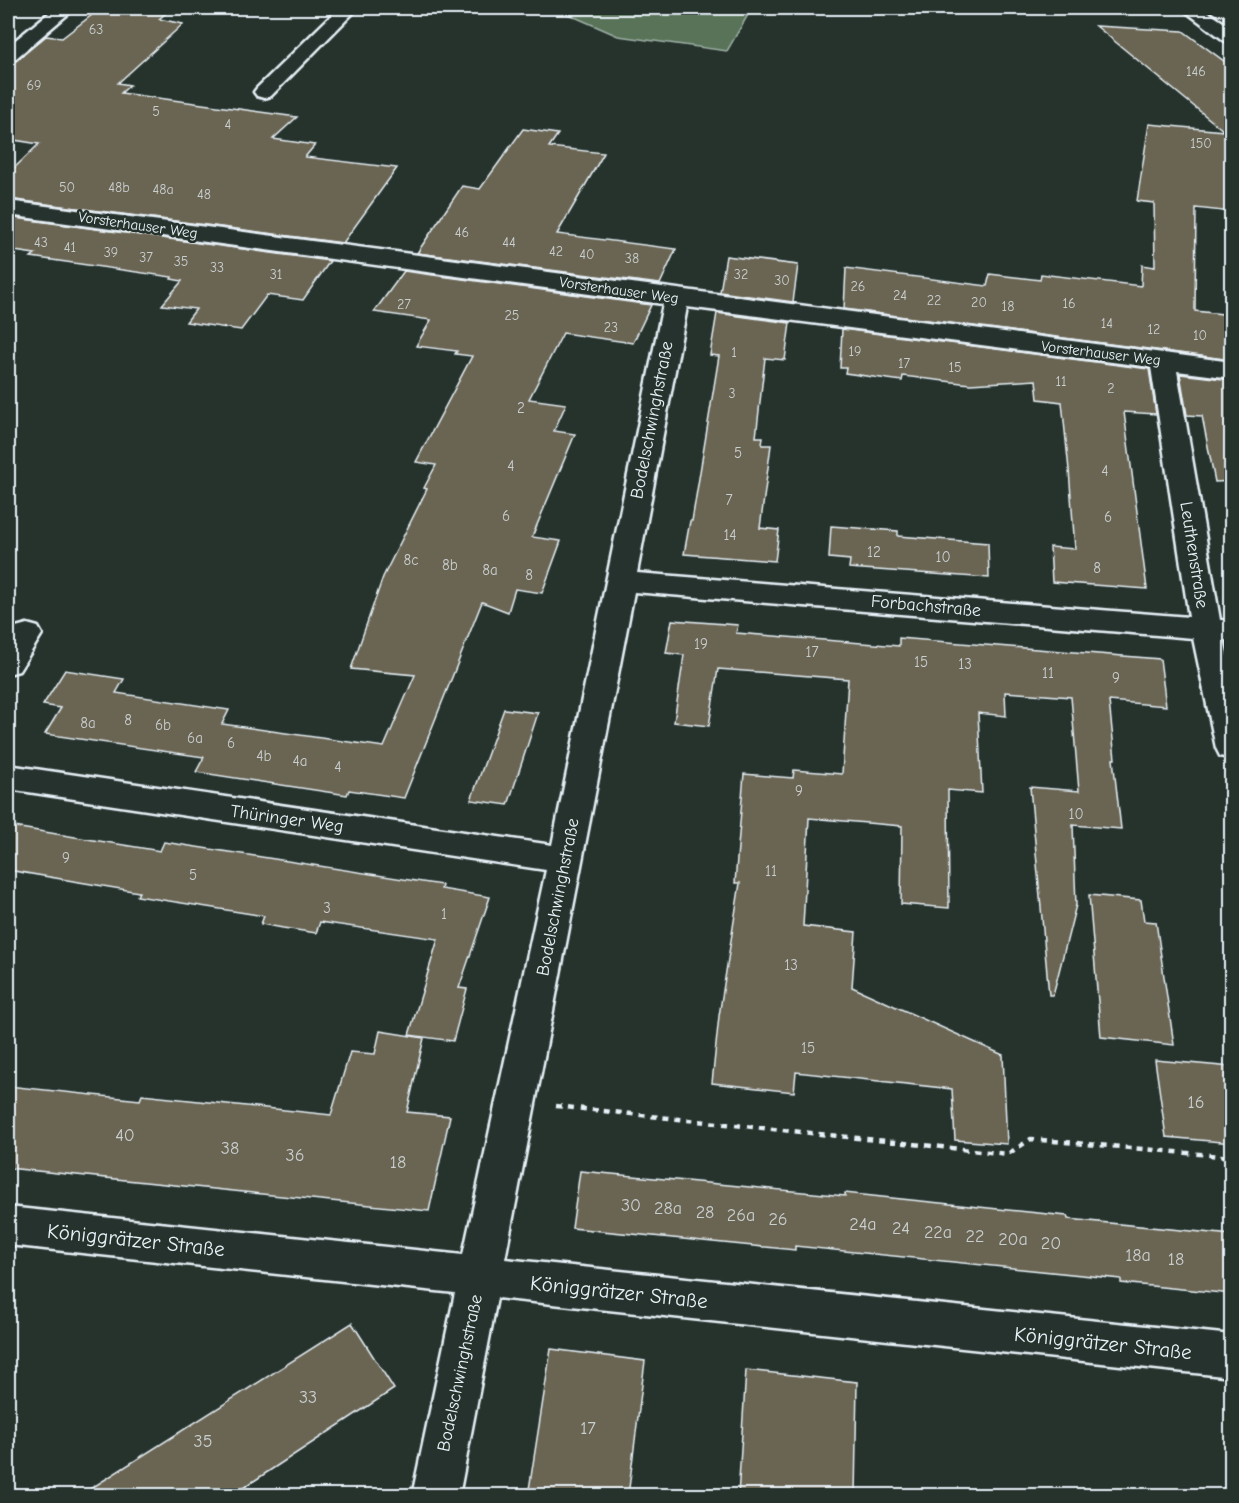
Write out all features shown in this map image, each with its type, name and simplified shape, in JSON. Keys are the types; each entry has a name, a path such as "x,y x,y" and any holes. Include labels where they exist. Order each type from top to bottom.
{"street":[{"path":"8,56 66,8"},
{"path":"264,92 349,8"},
{"path":"1190,8 1232,38"},
{"name":"Vorsterhauser Weg","path":"8,208 1232,370"},
{"name":"Bodelschwinghstraße","path":"435,1496 566,861 676,298"},
{"name":"Leuthenstraße","path":"1163,361 1219,630 1232,748"},
{"name":"Forbachstraße","path":"621,581 1219,630"},
{"path":"8,664 27,634"},
{"name":"Thüringer Weg","path":"8,777 566,861"},
{"name":"Königgrätzer Straße","path":"8,1226 1232,1356"}],"path":[{"path":"516,1102 1008,1154 1031,1139 1232,1157"}],"green space":[{"path":"554,8 752,8 727,51 618,36"}],"building":[{"path":"101,8 172,8 159,19 183,24 118,83 130,85 121,93 297,117 273,139 315,145 305,157 397,168 343,243 8,199 8,174 39,144 8,139 8,63 16,61 46,36 62,38"},
{"path":"1096,26 1183,31 1232,67 1232,212 1196,208 1195,311 1232,315 1232,360 844,309 846,268 987,286 990,274 1040,280 1041,274 1141,286 1142,265 1155,267 1154,203 1137,201 1149,124 1224,131"},
{"path":"523,129 558,134 549,147 604,153 557,234 676,249 660,284 417,253 462,186 480,189"},
{"path":"8,217 330,261 303,300 267,295 241,330 186,322 196,309 162,305 182,281 171,279 172,277 31,257 35,254 8,250"},
{"path":"726,256 798,265 793,302 720,292"},
{"path":"404,271 651,305 633,343 563,333 529,399 566,404 554,431 575,434 532,537 561,541 542,593 515,589 508,612 482,602 404,798 349,790 347,795 196,772 204,757 45,734 61,708 43,705 65,670 124,679 116,693 229,710 222,724 384,747 415,675 351,669 383,577 427,489 424,488 436,465 416,462 472,356 455,354 457,351 416,346 431,320 374,312"},
{"path":"717,313 790,323 785,360 765,358 756,437 763,437 762,445 771,445 760,528 779,530 775,561 684,554 690,521 692,521 719,356 710,355"},
{"path":"842,329 1149,369 1156,414 1124,412 1147,589 1052,582 1050,547 1075,549 1062,402 1038,399 1036,380 970,384 903,376 902,381 845,373 846,368 840,368"},
{"path":"1180,374 1232,380 1232,481 1215,482 1202,416 1187,415"},
{"path":"831,526 898,531 898,536 988,543 989,578 849,568 850,560 829,558"},
{"path":"672,620 738,625 736,633 899,646 899,638 1160,659 1166,706 1109,701 1121,829 1073,825 1076,905 1053,995 1049,995 1030,787 1079,791 1071,697 1005,692 1006,716 978,713 982,793 948,790 949,908 901,904 902,826 809,818 803,926 856,932 852,987 1003,1055 1007,1144 955,1140 952,1089 796,1072 794,1092 712,1083 719,1016 740,883 735,883 744,774 793,778 794,770 842,774 848,679 718,669 709,726 674,722 684,655 666,653"},
{"path":"504,709 538,713 508,805 471,800"},
{"path":"8,826 160,851 164,842 442,885 441,889 490,897 459,988 467,989 453,1041 409,1035 438,939 320,922 316,933 283,928 261,924 264,916 137,896 139,892 8,870"},
{"path":"1089,895 1141,900 1144,921 1156,922 1174,1045 1101,1037"},
{"path":"380,1031 424,1038 407,1112 450,1116 429,1211 8,1168 8,1086 140,1100 142,1095 331,1115 350,1052 375,1054"},
{"path":"1155,1060 1232,1067 1232,1143 1166,1137"},
{"path":"580,1171 845,1196 845,1193 1232,1235 1232,1294 1121,1283 1121,1279 795,1246 795,1250 572,1228"},
{"path":"352,1323 394,1389 231,1496 79,1496"},
{"path":"551,1349 645,1361 628,1496 528,1496"},
{"path":"746,1370 857,1382 855,1496 738,1496"}]}
